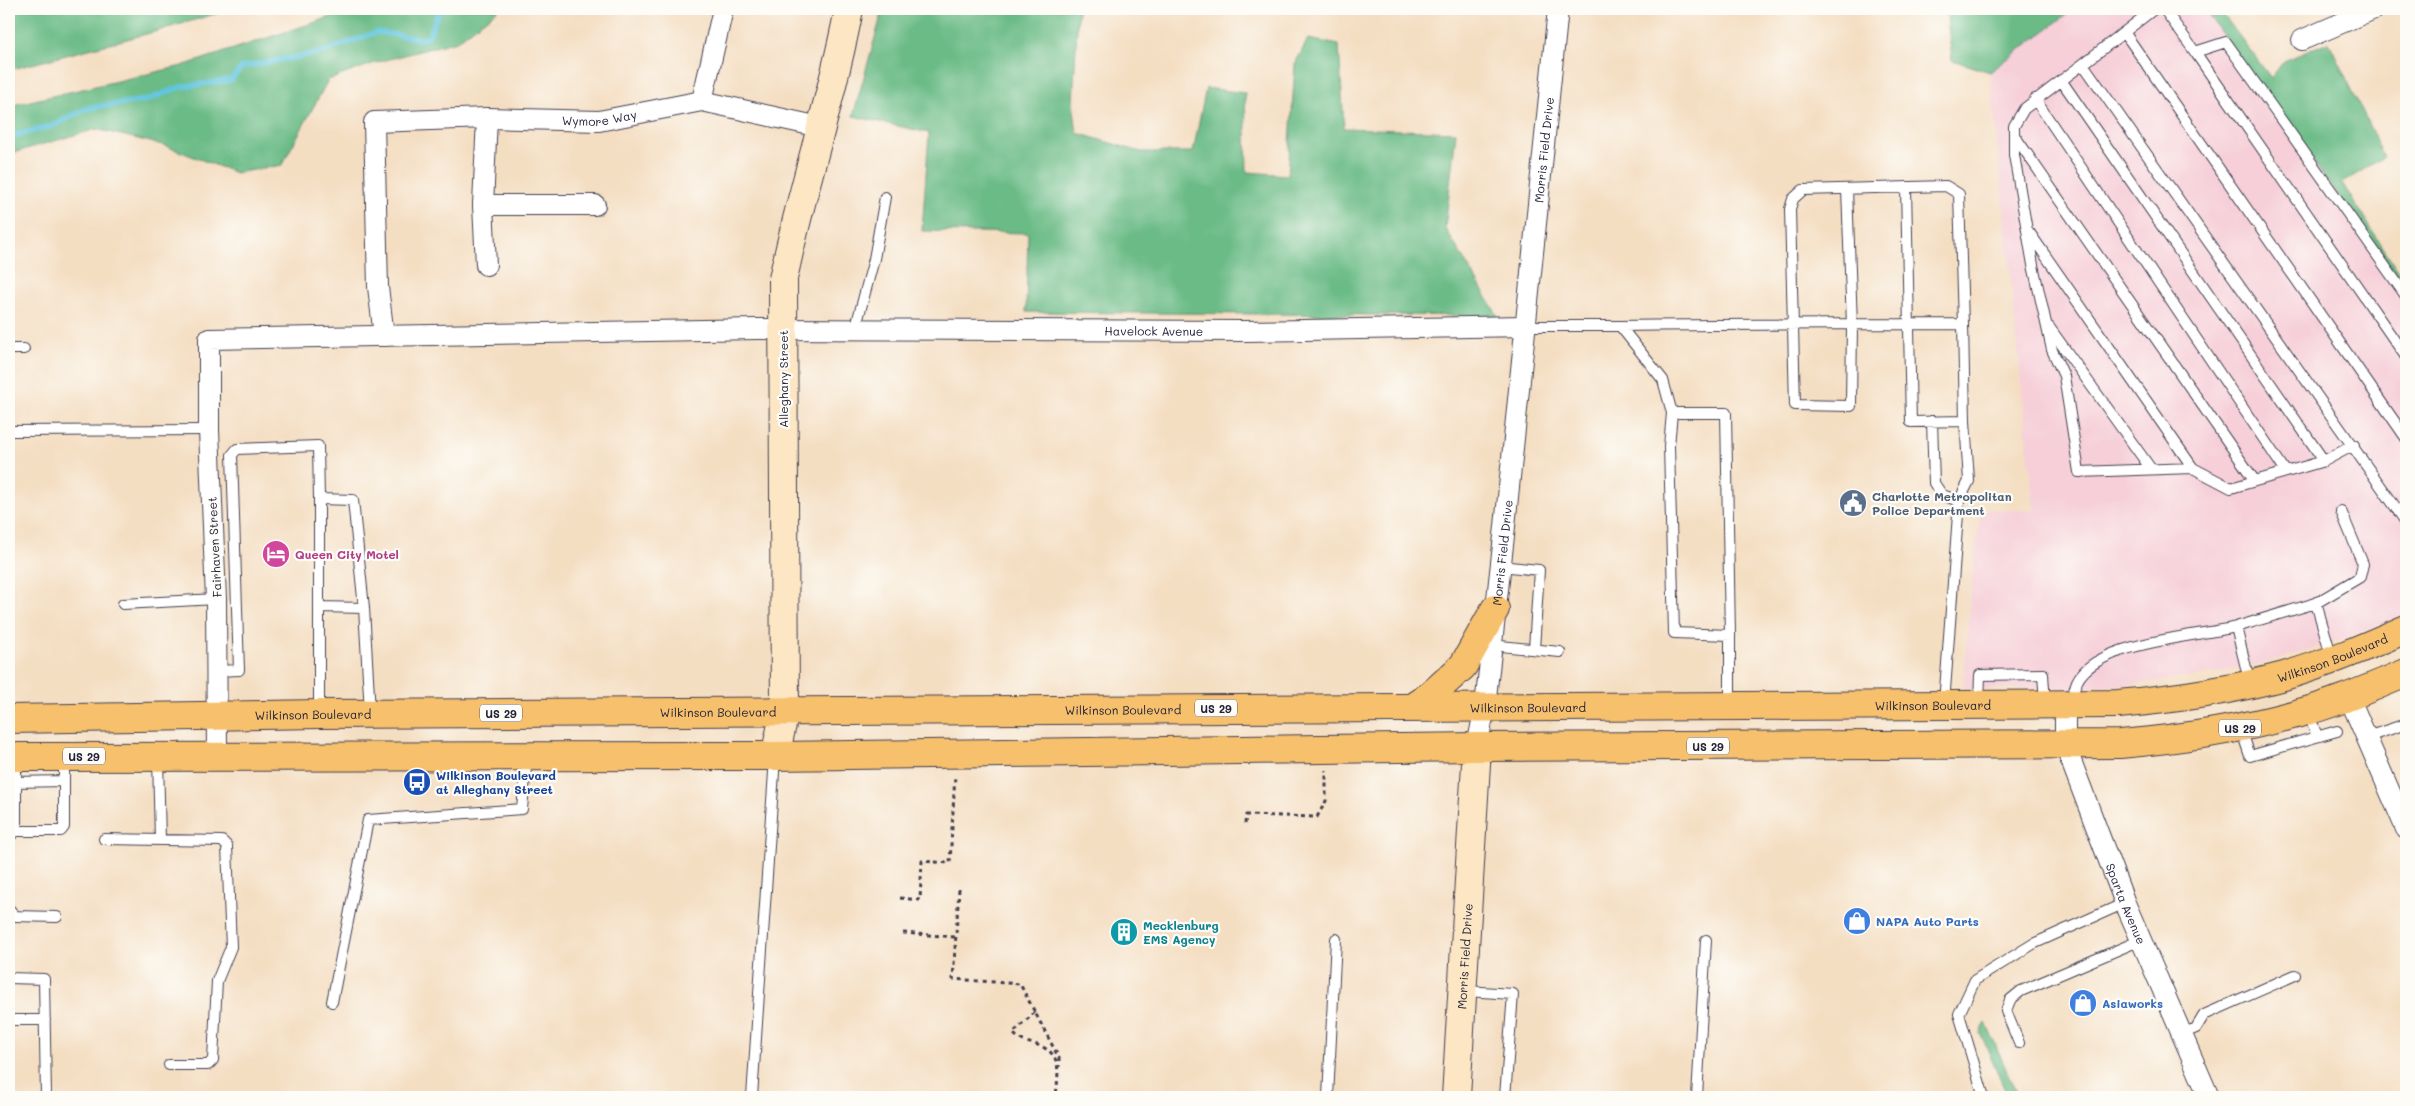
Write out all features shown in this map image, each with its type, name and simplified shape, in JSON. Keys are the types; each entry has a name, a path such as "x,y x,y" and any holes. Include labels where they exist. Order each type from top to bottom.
{"main road":[{"path":"1413,707 1432,694 1463,666 1495,610"},
{"name":"Wilkinson Boulevard","path":"9,719 319,714 1485,706 2118,704 2170,699 2250,684 2286,675 2333,659 2406,629"},
{"name":"US 29","path":"14,765 64,769 158,756 217,755 775,756 1476,747 2014,744 2065,746 2120,744 2175,739 2241,728 2308,711 2349,697 2406,673"}],"street":[{"path":"702,101 723,9"},
{"name":"Alleghany Street","path":"775,756 785,711 783,279 820,127 839,65 849,9"},
{"name":"Morris Field Drive","path":"1456,1097 1464,991 1476,747 1485,706 1558,9"},
{"path":"2302,40 2374,9"},
{"name":"Wymore Way","path":"384,336 378,287 374,122 487,118 598,121 702,101 820,127"},
{"path":"486,265 483,205 487,118"},
{"path":"483,205 595,205"},
{"name":"Havelock Avenue","path":"209,339 783,330 1245,331 1525,326"},
{"name":"Fairhaven Street","path":"209,339 209,430 216,599 217,755"},
{"path":"2349,697 2406,829"},
{"name":"Sparta Avenue","path":"2062,704 2065,746 2125,903 2209,1097"}],"lane":[{"path":"2154,9 2024,109 2014,126 2014,155 2052,350 2064,376 2079,472 2193,468"},
{"path":"2164,9 2406,357"},
{"path":"2124,32 2406,438"},
{"path":"2195,52 2226,42 2406,296"},
{"path":"2083,64 2354,445 2406,522"},
{"path":"2061,80 2324,461"},
{"path":"2035,99 2286,472"},
{"path":"2014,135 2255,481"},
{"path":"1847,189 1852,325 1851,406 1795,405 1790,209 1793,198 1803,190 1946,186 1959,194 1965,421 1969,481 1959,501 1944,704"},
{"path":"1906,188 1911,422 1965,421"},
{"path":"855,330 874,259 886,197"},
{"path":"2027,229 2193,468 2231,488 2324,461 2354,445"},
{"path":"1525,326 1794,322 1852,325 1963,324"},
{"path":"2046,322 2150,469"},
{"path":"1620,326 1664,380 1672,413 1669,446 1674,633 1730,635"},
{"path":"9,349 24,349"},
{"path":"1672,413 1726,413 1730,706"},
{"path":"1932,421 1934,483 1942,495 1959,501"},
{"path":"9,430 209,430"},
{"path":"217,671 239,670 232,455 237,449 318,446 319,714"},
{"path":"319,499 353,500 364,608 370,714"},
{"path":"2062,704 2081,675 2101,658 2124,648 2236,627 2316,603 2360,577 2363,564 2341,511"},
{"path":"1500,566 1539,570 1534,649"},
{"path":"123,604 216,599"},
{"path":"2316,603 2333,659"},
{"path":"320,607 364,608"},
{"path":"2236,627 2250,684"},
{"path":"1491,645 1560,652"},
{"path":"2308,711 2318,736"},
{"path":"2367,737 2406,724"},
{"path":"2241,728 2250,756 2336,730"},
{"path":"158,756 160,840"},
{"path":"332,1002 368,820 522,809 527,756"},
{"path":"752,1097 775,756"},
{"path":"14,765 12,834 61,831 64,827 64,769"},
{"path":"104,839 222,841 227,846 231,947 217,981 213,1060 208,1065 169,1065"},
{"path":"1984,1097 1959,1014 1975,980 2033,944 2125,903"},
{"path":"9,909 14,916 57,917"},
{"path":"1328,1097 1336,939"},
{"path":"1697,1097 1706,940"},
{"path":"2019,1044 2006,1011 2010,1000 2021,991 2141,940"},
{"path":"2182,1034 2196,1028 2204,1014 2295,976"},
{"path":"9,978 44,978 46,1097"},
{"path":"1464,991 1513,994 1505,1097"},
{"path":"9,1020 45,1020"}],"path":[{"path":"1245,824 1246,815 1317,817 1326,801 1326,770"},
{"path":"900,898 920,900 922,861 950,863 955,772"},
{"path":"958,889 953,979 1020,984 1059,1058 1056,1097"},
{"path":"903,933 955,937"},
{"path":"1035,1012 1013,1033 1023,1042 1043,1047 1053,1054 1059,1067"}],"shaded area":[{"path":"2074,9 2204,9 2406,291 2406,615 2340,640 2271,661 2200,676 2130,685 2066,689 1963,689 1971,590 1981,510 2034,510 1990,72"}],"green space":[{"path":"9,9 232,9 154,32 9,70"},
{"path":"347,9 499,9 457,41 375,63 328,80 282,165 236,173 163,145 96,129 9,154 9,106 182,66 334,16"},
{"path":"883,9 1078,9 1073,102 1077,133 1141,152 1193,152 1206,88 1245,93 1247,172 1288,175 1295,64 1308,39 1339,45 1344,128 1456,132 1445,228 1498,316 1026,312 1028,233 922,231 929,133 853,116"},
{"path":"1946,9 2074,9 1990,72 1952,60"},
{"path":"2204,9 2219,9 2271,78 2284,61 2329,42 2384,157 2342,183 2406,283 2406,291"},
{"path":"1986,1023 2018,1097 2008,1097 1980,1033"}],"waterway":[{"path":"9,137 52,126 88,108 147,100 180,87 231,80 242,67 324,52 377,32 423,39 429,35 440,9"}],"place":[{"name":"Charlotte Metropolitan Police Department","path":"1853,503"},
{"name":"Queen City Motel","path":"276,554"},
{"name":"Wilkinson Boulevard at Alleghany Street","path":"417,782"},
{"name":"NAPA Auto Parts","path":"1857,921"},
{"name":"Mecklenburg EMS Agency","path":"1124,932"},
{"name":"Asiaworks","path":"2083,1003"}]}
